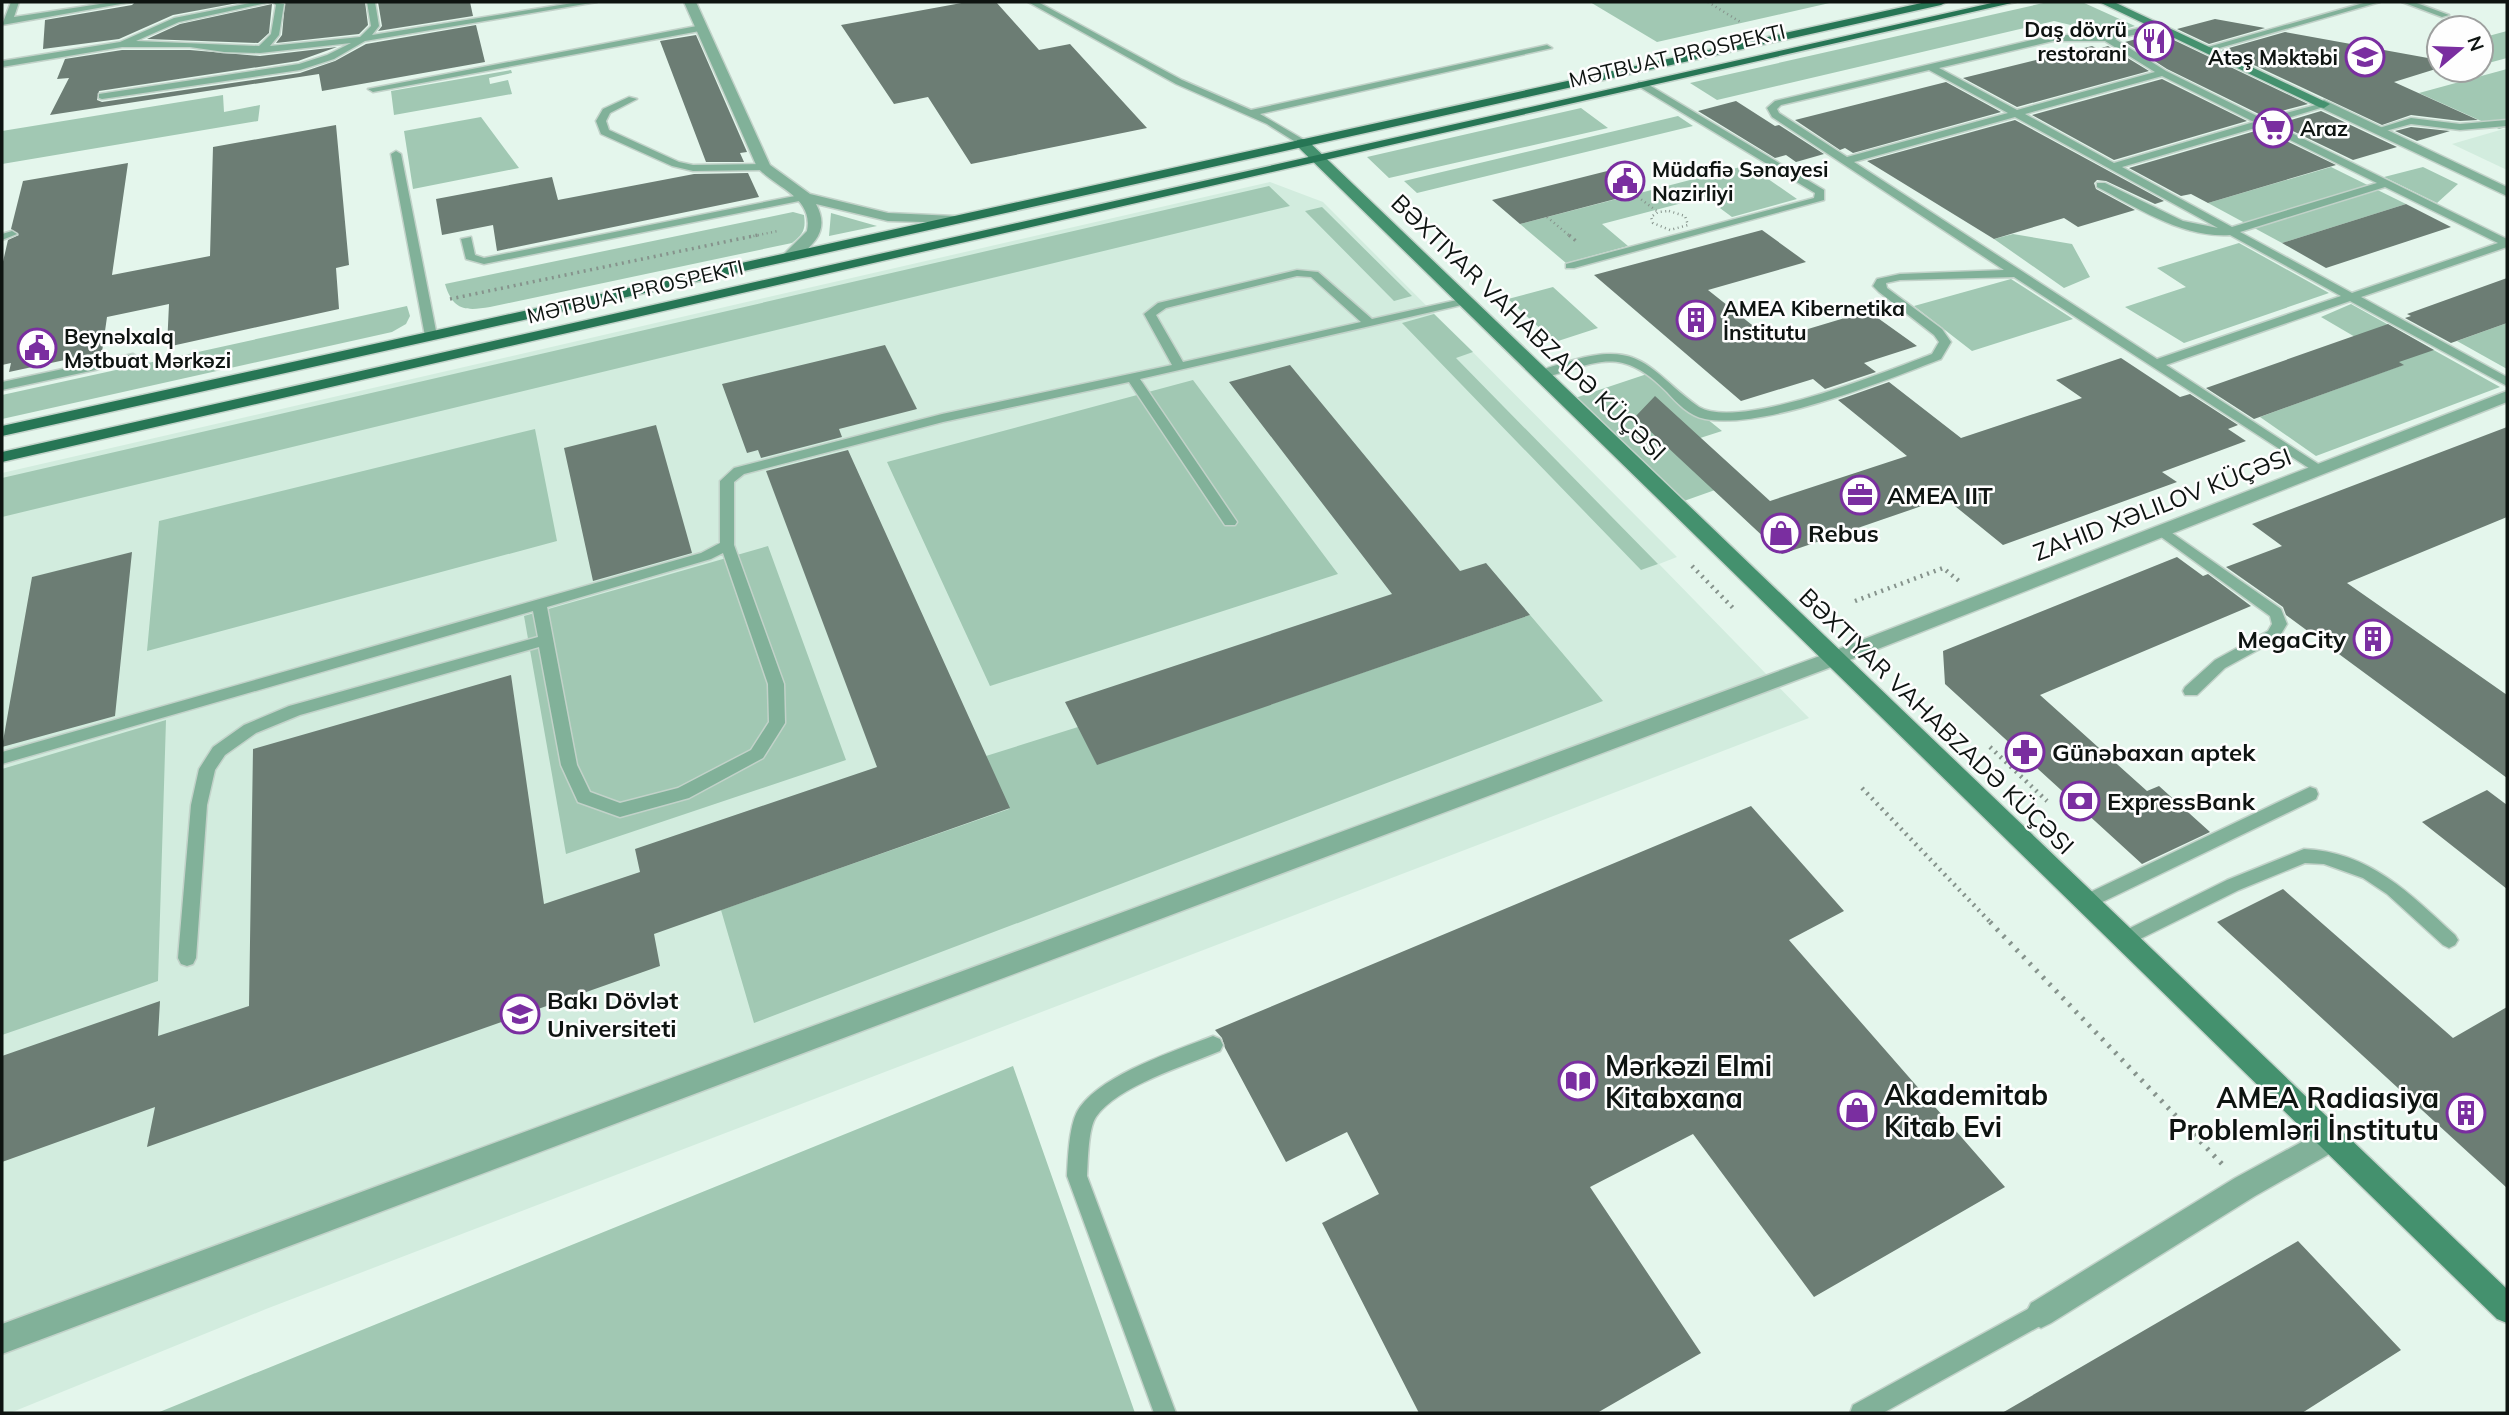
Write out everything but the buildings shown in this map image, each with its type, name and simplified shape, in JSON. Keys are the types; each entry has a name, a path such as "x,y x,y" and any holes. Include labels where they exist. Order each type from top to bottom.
{"main road":[{"name":"MƏTBUAT PROSPEKTI","path":"2,431 1941,2"},
{"name":"MƏTBUAT PROSPEKTI","path":"2,457 1277,166 1323,164 1353,149 2010,2"}],"street":[{"path":"690,2 764,167 778,180 805,197 888,217 954,220"},
{"path":"2105,2 2507,192"},
{"name":"BƏXTIYAR VAHABZADƏ KÜÇƏSI","path":"1302,143 2507,1309"},
{"path":"789,257 812,239 817,228 815,212 805,197"},
{"name":"ZAHID XƏLILOV KÜÇƏSI","path":"2,1339 1835,658 2507,396"},
{"path":"2041,1313 2245,1187 2331,1139"}],"lane":[{"path":"5,21 16,2"},
{"path":"5,21 128,2"},
{"path":"122,44 177,20 267,2"},
{"path":"260,50 275,34 280,5 277,2"},
{"path":"103,96 300,67 327,59 367,37 375,26 371,2"},
{"path":"2,64 122,44 190,44 224,50 260,50 402,34 506,13 593,2"},
{"path":"1032,2 1179,82 1288,132 1302,143"},
{"path":"2206,48 2375,2"},
{"path":"2406,2 2442,14"},
{"path":"2158,27 2107,38 2053,38 1778,103 1772,108 1775,115 2318,470"},
{"path":"373,89 702,28"},
{"path":"2107,38 2163,73 2507,243 2156,364"},
{"path":"1251,113 1547,48"},
{"path":"1929,66 2228,232 2507,382"},
{"path":"1845,161 2163,73"},
{"path":"1570,266 1819,200 1820,192 1641,84"},
{"path":"632,99 606,111 601,121 605,132 676,164 693,168 764,167"},
{"path":"2111,167 2324,104"},
{"path":"2378,130 2411,121 2460,127 2507,123"},
{"path":"396,154 431,336"},
{"path":"2101,185 2182,224 2208,233 2228,232 2386,183"},
{"path":"467,239 470,257 484,261 805,197"},
{"path":"1179,367 1150,314 1162,305 1297,273 1314,274 1368,322"},
{"path":"1540,375 1603,356 1623,356 1641,364 1689,406 1706,415 1726,417 1787,406 1889,375 1937,356 1945,342 1938,332 1883,290 1879,286 1881,281 1900,277 2017,273"},
{"path":"538,604 569,765 584,797 620,810 683,793 757,754 777,723 776,684 727,545 727,481 738,471 942,418 1466,301"},
{"path":"2,386 133,358"},
{"path":"1132,377 1230,522"},
{"path":"2162,531 2276,613 2280,624 2273,635 2220,664 2192,691"},
{"path":"2,758 706,556 727,545"},
{"path":"187,958 199,806 207,769 219,751 250,729 295,710 545,640"},
{"path":"2086,902 2310,794"},
{"path":"2124,939 2233,885 2304,856 2325,857 2369,873 2393,889 2449,940"},
{"path":"1165,1413 1077,1176 1079,1148 1086,1114 1112,1088 1213,1045"},
{"path":"1861,1413 2041,1313"}],"path":[{"path":"1634,194 1658,212"},
{"path":"449,299 778,231"},
{"path":"1692,566 1734,609"},
{"path":"1855,601 1926,575"},
{"path":"1990,747 2047,801"},
{"path":"1862,788 2245,1187"}],"shaded area":[{"path":"1590,2 1834,2 1657,42"},
{"path":"2048,2 2082,2 2135,26 2108,34 2054,21 1717,100 1690,83"},
{"path":"2507,31 2507,58 2495,61 2495,34"},
{"path":"2507,69 2507,127 2499,129 2419,93 2452,84 2495,84 2495,72"},
{"path":"511,70 512,73 489,78 490,84 508,80 512,94 394,115 391,91"},
{"path":"223,95 224,112 260,105 258,121 2,164 2,131"},
{"path":"1581,108 1608,128 1389,178 1367,157"},
{"path":"1678,116 1693,126 1417,193 1404,181"},
{"path":"481,117 519,168 413,189 404,131"},
{"path":"2507,128 2507,170 2452,144"},
{"path":"1748,165 1797,199 1732,217 1705,197 1602,224 1628,246 1566,263 1520,224"},
{"path":"2331,167 2406,204 2282,243 2208,203"},
{"path":"2423,167 2458,184 2437,203 2384,177"},
{"name":"Bakı Dövlət Universiteti","path":"1270,182 1323,202 1677,557 1659,564 1809,718 266,1309 10,1413 2,1413 2,473"},
{"path":"1269,186 1290,206 2,517 2,478"},
{"path":"1322,207 1412,296 1394,301 1305,211"},
{"path":"793,212 804,215 805,224 801,234 792,243 490,307 467,309 456,304 445,284"},
{"path":"831,213 877,226 829,236"},
{"path":"2013,234 2072,244 2090,277 2064,288 1994,239"},
{"path":"2239,243 2329,293 2184,343 2125,307 2186,287 2157,268"},
{"path":"2011,279 2073,319 1972,351 1914,306"},
{"path":"1553,287 1598,328 1555,342 1508,299"},
{"path":"2351,304 2500,387 2316,456 2260,417 2403,365 2321,317"},
{"path":"407,306 410,316 406,324 392,332 2,419 2,395"},
{"path":"1434,314 1473,352 1456,358 1658,564 1641,570 1402,323"},
{"path":"2507,323 2507,369 2457,341"},
{"path":"1650,373 1722,431 1669,448 1715,490 1684,501 1575,398"},
{"path":"1193,380 1338,574 990,686 887,462"},
{"path":"535,429 557,541 147,651 159,521"},
{"path":"768,546 846,760 566,854 524,616"},
{"path":"1530,615 1603,701 754,1023 721,910 1009,809 986,756 1078,727 1097,764"},
{"path":"166,720 158,981 2,1035 2,769"},
{"path":"1013,1066 1135,1413 157,1413"}],"place":[{"name":"Daş dövrü restorani","path":"2154,41"},
{"name":"Atəş Məktəbi","path":"2365,57"},
{"name":"Araz","path":"2273,128"},
{"name":"Müdafiə Sənayesi Nazirliyi","path":"1625,181"},
{"name":"AMEA Kibernetika İnstitutu","path":"1696,320"},
{"name":"Beynəlxalq Mətbuat Mərkəzi","path":"37,348"},
{"name":"AMEA IIT","path":"1860,495"},
{"name":"Rebus","path":"1781,533"},
{"name":"MegaCity","path":"2373,639"},
{"name":"Günəbaxan aptek","path":"2025,752"},
{"name":"ExpressBank","path":"2080,801"},
{"name":"Bakı Dövlət Universiteti","path":"520,1014"},
{"name":"Mərkəzi Elmi Kitabxana","path":"1578,1081"},
{"name":"Akademitab Kitab Evi","path":"1857,1110"},
{"name":"AMEA Radiasiya Problemləri İnstitutu","path":"2466,1113"}]}
